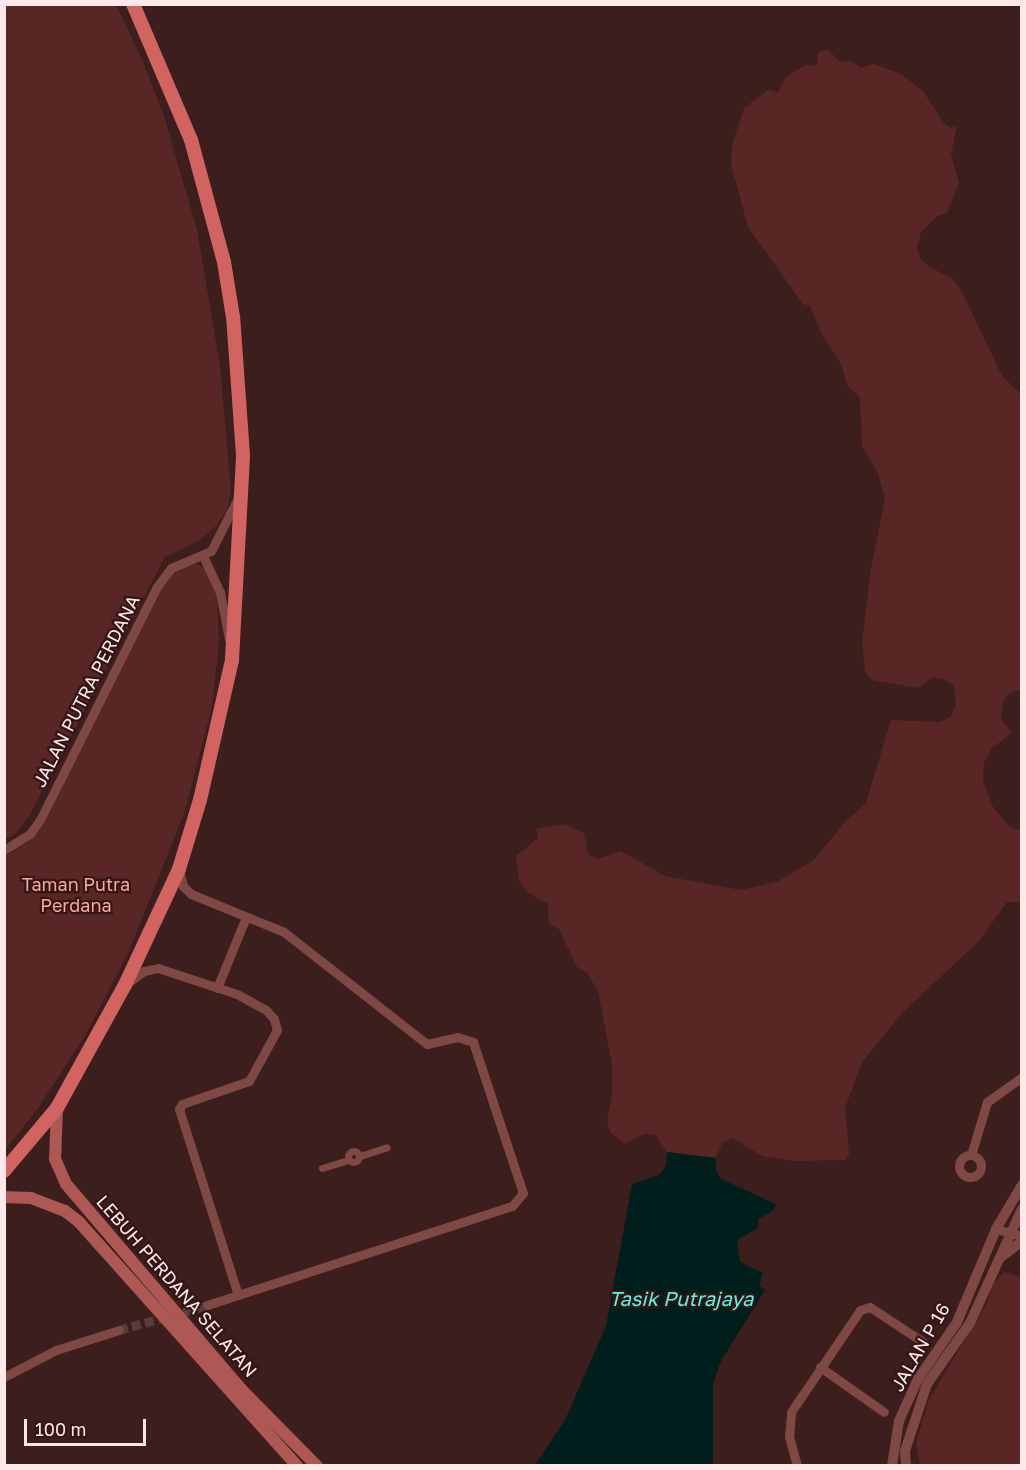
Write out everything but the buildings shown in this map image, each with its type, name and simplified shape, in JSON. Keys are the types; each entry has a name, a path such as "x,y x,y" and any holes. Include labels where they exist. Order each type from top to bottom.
{"main road":[{"path":"4,1171 57,1108 125,985 179,870 200,800 232,660 243,455 234,329 224,262 191,140 133,4"},
{"name":"LEBUH PERDANA SELATAN","path":"57,1108 55,1159 66,1184 241,1389 317,1466"},
{"name":"LEBUH PERDANA SELATAN","path":"4,1197 40,1201 65,1211 79,1222 297,1466"}],"street":[{"path":"232,660 220,592 203,556 218,542 241,490"},
{"name":"JALAN PUTRA PERDANA","path":"4,850 30,834 40,818 159,582 179,563 203,556"},
{"path":"179,870 183,886 190,894 284,932 427,1044 457,1037 473,1042 523,1192 512,1206 208,1305"},
{"path":"217,988 246,917"},
{"path":"125,985 144,971 158,968 217,988 266,1010 277,1030 249,1082 182,1104 179,1109 238,1295"},
{"path":"971,1155 987,1102 1022,1077"},
{"path":"322,1168 349,1160 353,1152 360,1156 387,1147"},
{"name":"JALAN P 16","path":"892,1466 899,1421 918,1379 957,1322 996,1229 1022,1185"},
{"name":"JALAN P 16","path":"906,1466 904,1451 927,1384 970,1323 1008,1234 1021,1215"},
{"path":"996,1229 1022,1238"},
{"path":"995,1262 1022,1238"},
{"path":"797,1466 789,1437 791,1412 819,1367 864,1306 923,1342"},
{"path":"4,1377 56,1350 119,1330"},
{"path":"819,1367 884,1413"}],"green space":[{"path":"5,5 116,5 142,59 164,116 197,230 220,366 231,490 227,511 216,526 199,541 165,557 28,818 15,834 5,839"},
{"path":"828,50 841,62 850,61 861,68 874,64 901,74 923,91 943,122 950,128 957,126 951,154 959,183 947,213 937,216 921,232 917,248 921,259 931,268 952,278 961,290 1002,376 1021,394 1021,690 1011,692 1003,701 1001,719 1012,733 992,748 984,763 983,780 993,807 1010,827 1021,830 1021,902 1007,902 978,942 904,1011 862,1062 845,1108 849,1155 845,1160 795,1161 762,1156 732,1138 722,1143 716,1158 667,1152 656,1135 644,1134 625,1144 610,1132 607,1121 612,1095 612,1064 598,991 587,973 577,967 559,929 549,923 548,904 527,892 519,880 516,856 538,838 536,829 564,824 584,833 588,854 598,859 621,851 665,876 741,890 777,882 814,860 844,823 866,803 891,720 940,722 951,716 956,704 954,686 945,679 933,677 919,688 872,680 865,671 862,643 871,568 885,499 878,473 862,446 860,397 848,387 841,364 821,333 810,306 803,304 748,227 731,164 732,144 744,108 768,90 778,92 785,78 805,65 817,66 818,52"},
{"name":"Taman Putra Perdana","path":"197,564 207,570 217,594 219,643 212,706 185,811 129,951 85,1036 38,1108 5,1150 5,856 30,841 45,823 148,605 176,567"},
{"path":"1004,1272 1021,1277 1021,1465 920,1465 916,1443 929,1399 987,1304 992,1285"}],"water":[{"name":"Tasik Putrajaya","path":"667,1152 716,1158 716,1171 721,1179 776,1204 774,1210 758,1219 758,1228 737,1240 740,1262 763,1273 759,1286 765,1290 721,1361 713,1383 713,1465 535,1465 565,1420 606,1326 632,1184 659,1175 666,1166"}],"tunnel":[{"path":"119,1330 208,1305"}]}
